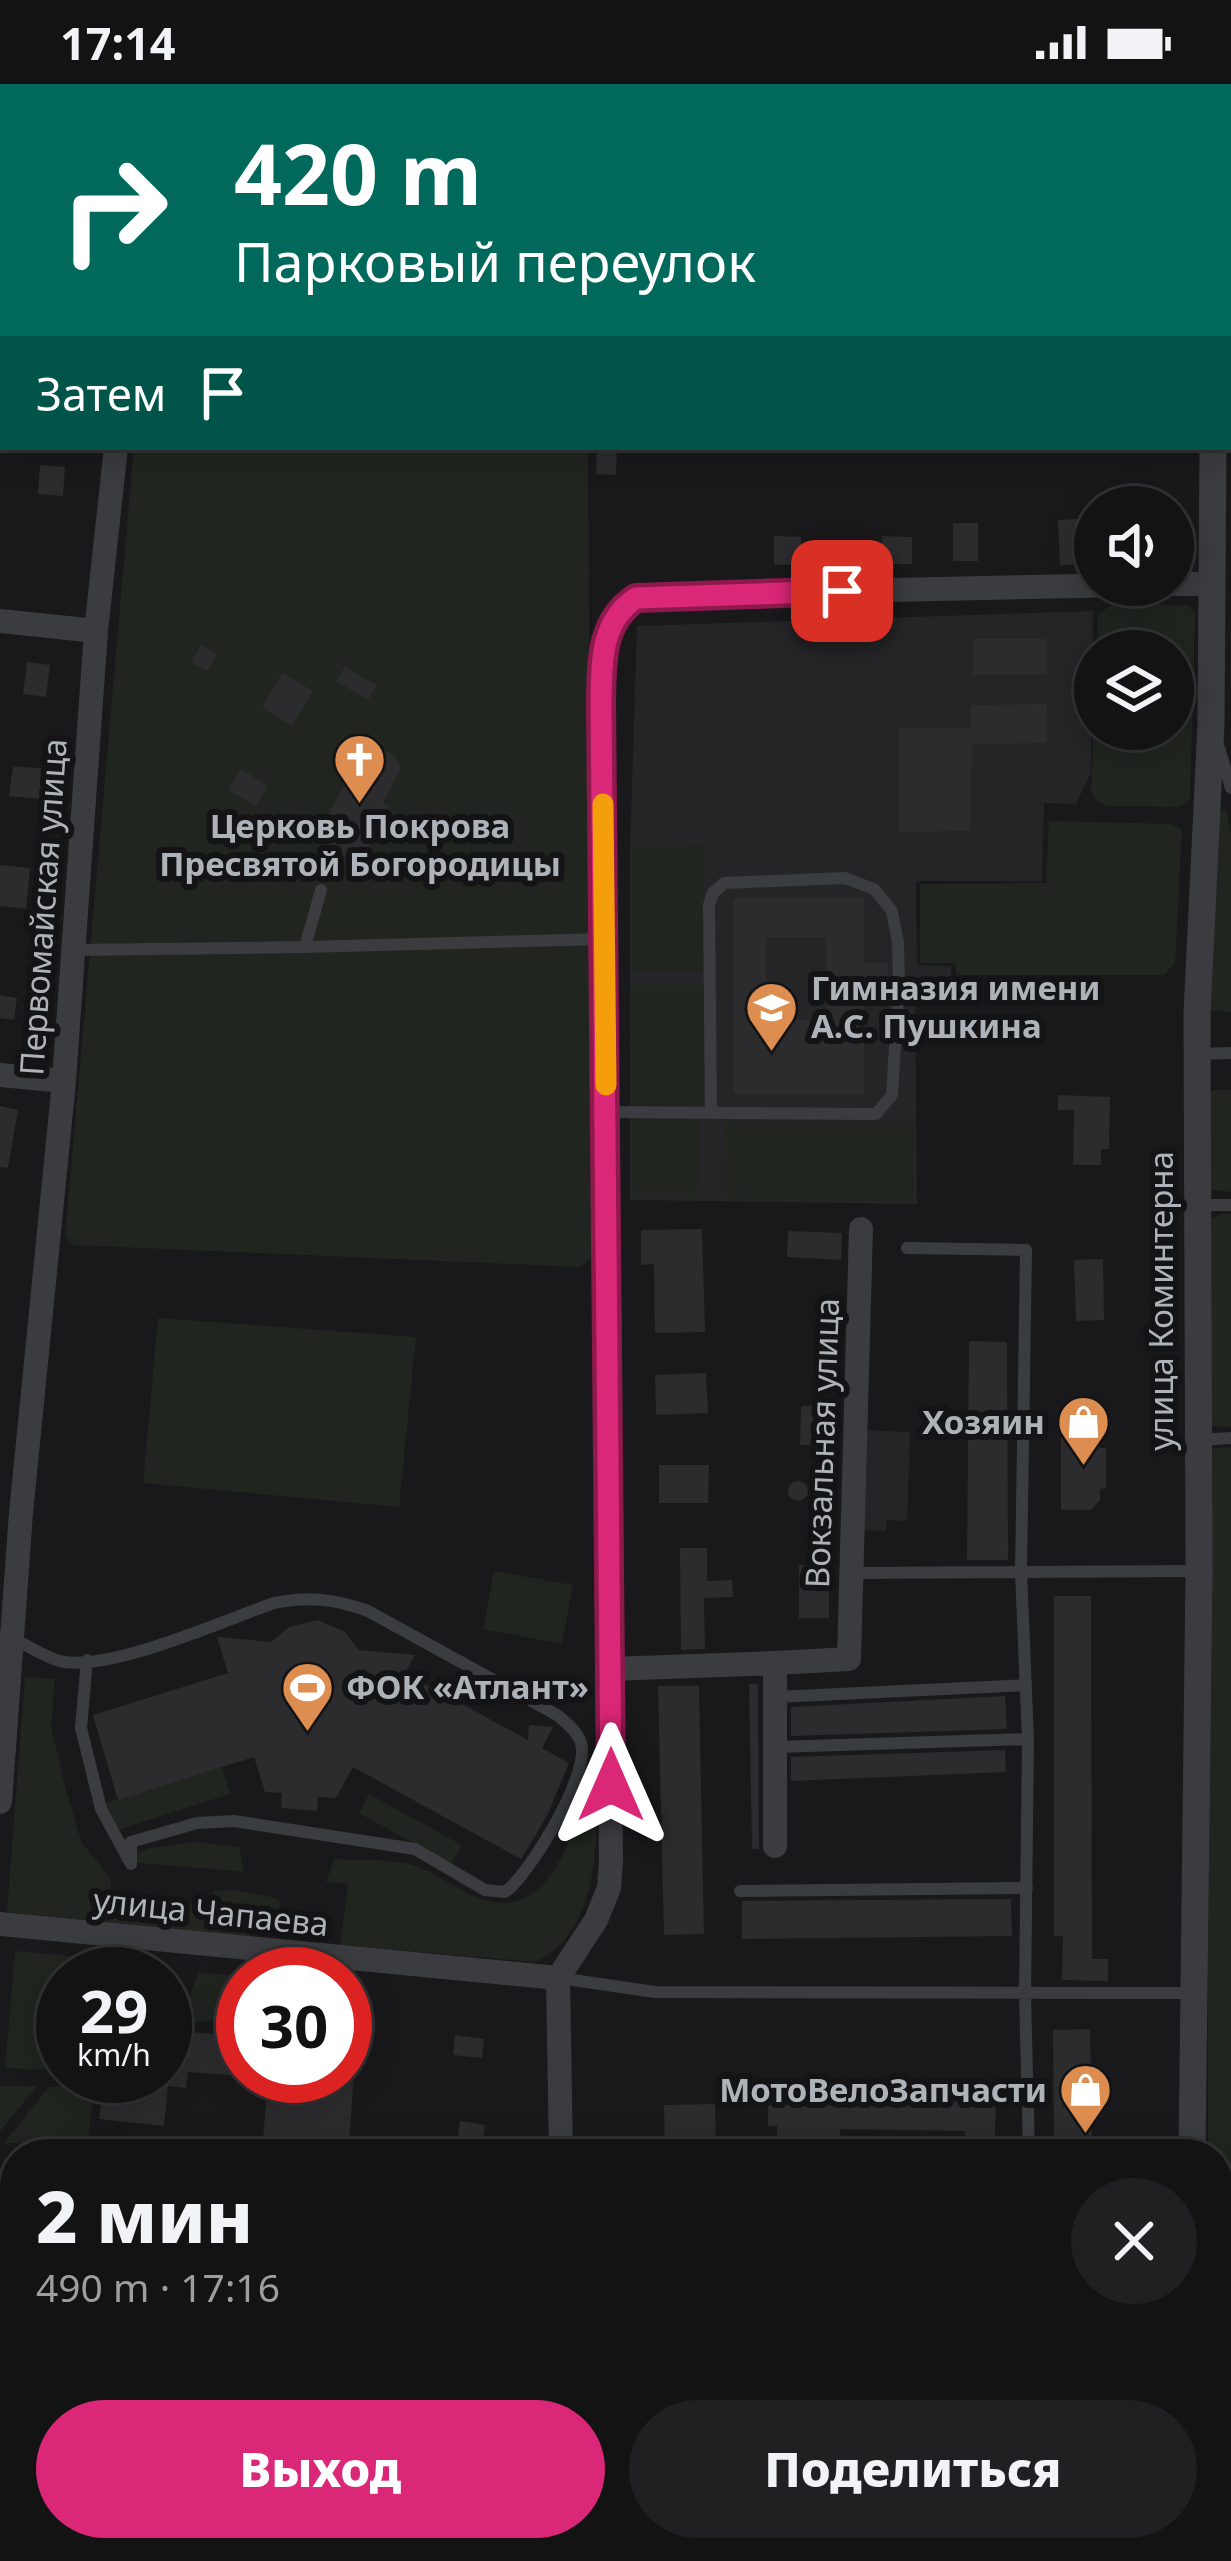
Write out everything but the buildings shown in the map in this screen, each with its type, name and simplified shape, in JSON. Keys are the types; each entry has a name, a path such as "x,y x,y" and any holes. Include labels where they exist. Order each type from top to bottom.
{"street":[{"name":"Первомайская улица","path":"0,1802 12,1638 11,1511 64,1082 96,631 116,450"},
{"name":"улица Коминтерна","path":"1192,2139 1199,1571 1197,1054 1211,724 1213,450"},
{"path":"1194,584 1213,584"},
{"path":"561,2139 558,1978 596,1920 609,1888 601,698 605,640 616,615 636,598 651,595 1074,586"},
{"path":"0,621 96,631"},
{"path":"0,1075 64,1082"},
{"name":"Вокзальная улица","path":"775,1663 849,1659 861,1229"},
{"path":"610,1669 775,1663 775,1846"},
{"name":"улица Чапаева","path":"0,1924 558,1978"}],"lane":[{"path":"1211,724 1231,788"},
{"path":"606,1112 876,1114 892,1095 898,943 892,911 874,889 844,878 724,884 713,892 709,905 711,1112"},
{"path":"305,947 321,890"},
{"path":"73,950 605,939"},
{"path":"1197,1054 1231,1053"},
{"path":"1197,1205 1231,1204"},
{"path":"907,1248 1026,1250 1021,1572 1028,1739 1024,1996 1029,2139"},
{"path":"1198,1440 1231,1438"},
{"path":"850,1574 1199,1571"},
{"path":"12,1638 63,1662 116,1657 274,1603 338,1600 368,1611 556,1714 581,1743 583,1765 529,1866 505,1892 485,1890 415,1849 234,1821 197,1823 130,1842 130,1864 100,1809 81,1728 87,1660"},
{"path":"775,1697 1026,1685"},
{"path":"776,1747 1028,1739"},
{"path":"740,1891 1027,1888"},
{"path":"558,1978 655,1992 1195,1993"}],"shaded area":[{"path":"134,450 588,450 594,1257 580,1267 74,1245 65,1237"},
{"path":"1110,606 1188,606 1195,613 1194,650 1194,630 1098,630 1098,614"},
{"path":"1093,611 1093,630 1074,630 1074,750 1091,750 1091,772 1076,804 1044,803 1042,881 916,881 917,965 951,966 950,994 915,995 917,1204 630,1200 630,845 637,626"},
{"path":"1093,750 1191,750 1190,799 1180,807 1107,806 1091,791"},
{"path":"1219,809 1227,812 1231,836 1231,1012 1206,1010"},
{"path":"1049,821 1171,824 1182,829 1175,963 1164,975 956,975 956,963 920,963 920,884 1046,883"},
{"path":"704,846 703,972 632,972 632,847"},
{"path":"631,986 704,986 704,1105 630,1106"},
{"path":"1231,1090 1231,1192 1207,1189 1210,1093"},
{"path":"632,1118 701,1119 697,1198 633,1198"},
{"path":"723,1121 914,1121 914,1202 721,1198"},
{"path":"1231,1214 1231,1427 1211,1426 1207,1226"},
{"path":"158,1318 416,1337 399,1507 143,1483"},
{"path":"863,1430 910,1432 907,1521 887,1520 886,1531 859,1530"},
{"path":"1231,1447 1231,2139 1208,2139 1209,1456 1214,1448"},
{"path":"494,1571 573,1585 562,1644 483,1629"},
{"path":"25,1677 55,1679 51,1727 67,1794 82,1843 110,1877 113,1895 210,1907 213,1891 235,1890 276,1898 281,1918 274,1926 246,1937 7,1912"},
{"path":"222,1767 230,1794 108,1833 100,1805"},
{"path":"369,1794 462,1845 451,1864 359,1813"},
{"path":"587,1801 597,1801 593,1869 581,1914 555,1950 535,1962 340,1945 348,1884 326,1882 334,1859 409,1864 476,1897 499,1903 519,1901 535,1892 549,1878"},
{"path":"194,1842 239,1847 244,1872 117,1861 151,1848"},
{"path":"15,1951 36,1953 36,2069 5,2068"},
{"path":"198,1972 216,1974 216,2020 194,2022 192,1991"},
{"path":"0,2086 36,2086 36,2087 0,2131"},
{"path":"36,2103 92,2103 88,2139 7,2139"}],"slow traffic":[{"path":"603,804 606,1085"}],"place":[{"name":"Церковь Покрова Пресвятой Богородицы","path":"360,805"},
{"name":"Гимназия имени А.С. Пушкина","path":"772,1053"},
{"name":"Хозяин","path":"1084,1468"},
{"name":"ФОК «Атлант»","path":"307,1733"},
{"name":"МотоВелоЗапчасти","path":"1086,2136"}],"route":[{"path":"611,1785 601,701 605,640 616,615 636,598 842,591"}]}
